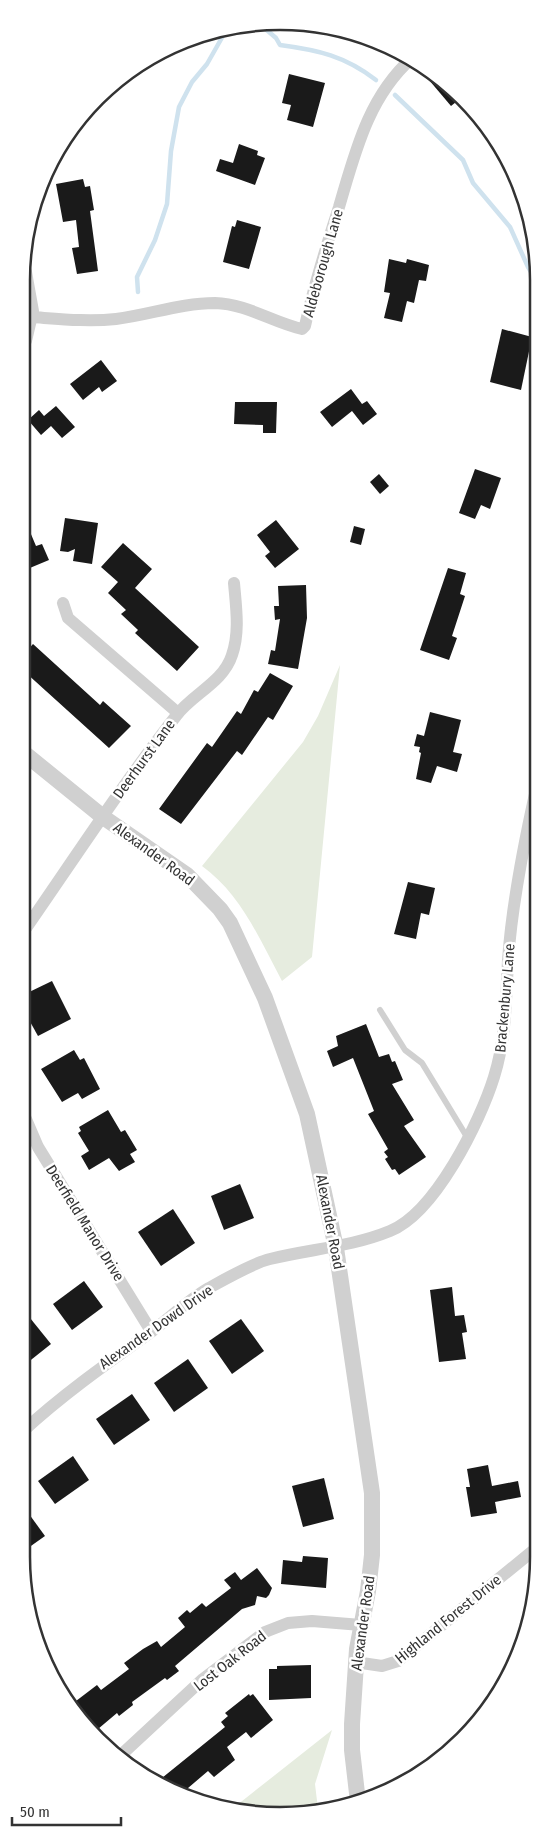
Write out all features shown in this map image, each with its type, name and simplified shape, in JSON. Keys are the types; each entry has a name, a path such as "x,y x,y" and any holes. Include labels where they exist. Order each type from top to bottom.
{"street":[{"name":"Aldeborough Lane","path":"32,317 114,319 188,305 214,303 247,308 288,326 302,329 305,326 314,286 360,136 374,105 388,83 406,64"},
{"path":"30,291 32,300 30,325"},
{"name":"Deerhurst Lane","path":"30,922 178,713 217,678 232,656 237,623 234,583"},
{"path":"63,603 68,618 178,713"},
{"name":"Alexander Road","path":"30,758 103,817 187,875 210,897 230,923 265,998 307,1114 336,1248 372,1493 372,1555 355,1662 352,1750 357,1795"},
{"name":"Brackenbury Lane","path":"336,1248 390,1231 408,1221 422,1210 440,1186 467,1138 488,1093 500,1055 514,900 530,819"},
{"name":"Deerfield Manor Drive","path":"30,1128 38,1147 151,1332"},
{"name":"Alexander Dowd Drive","path":"30,1425 79,1382 151,1332 208,1289 268,1260 336,1248"},
{"name":"Highland Forest Drive","path":"355,1662 382,1666 398,1661 491,1583 530,1553"},
{"name":"Lost Oak Road","path":"124,1752 203,1679 265,1632 288,1623 312,1621 361,1625"}],"lane":[{"path":"380,1010 405,1050 422,1062 467,1138"}],"shaded area":[{"path":"340,665 312,957 282,981 239,904 216,877 202,866 303,742 318,716"},
{"path":"332,1730 315,1784 317,1804 280,1807 239,1803"}],"building":[{"path":"289,74 325,83 313,127 287,120 291,105 282,103"},
{"path":"429,80 445,92 456,102 451,106"},
{"path":"239,144 258,151 257,155 265,158 255,185 216,171 220,159 233,163"},
{"path":"83,179 85,187 90,186 94,210 90,211 98,271 77,274 72,248 79,247 76,220 63,222 56,184"},
{"path":"237,220 261,227 249,269 223,262 232,226 235,227"},
{"path":"389,259 406,263 407,259 429,265 426,281 419,280 414,303 407,301 402,322 384,318 390,293 384,292"},
{"path":"502,329 530,336 530,347 521,390 490,382"},
{"path":"101,360 117,381 102,392 99,387 83,400 70,384"},
{"path":"351,389 362,404 367,401 377,414 363,425 352,411 332,427 320,412"},
{"path":"235,402 277,402 276,433 263,433 263,425 234,424"},
{"path":"56,406 75,427 62,438 51,426 41,435 30,422 30,418 39,410 44,416"},
{"path":"475,469 501,478 490,509 481,505 475,519 459,513"},
{"path":"379,474 389,486 380,494 370,482"},
{"path":"65,518 98,523 92,564 73,561 75,549 68,552 60,551"},
{"path":"276,520 299,549 275,568 265,556 270,552 257,535"},
{"path":"354,526 365,529 361,545 350,542"},
{"path":"30,532 36,546 42,544 49,560 30,568"},
{"path":"123,543 152,569 135,588 199,647 177,671 135,633 138,630 121,614 126,610 108,593 118,582 101,567"},
{"path":"448,568 466,573 460,594 465,596 452,636 457,638 449,660 420,650"},
{"path":"306,585 307,618 298,669 268,664 271,650 275,651 280,619 275,620 274,606 279,606 278,586"},
{"path":"33,644 100,705 103,701 131,726 109,748 30,677 30,647"},
{"path":"270,673 293,686 273,720 268,717 242,755 237,751 181,824 159,809 207,743 212,747 237,711 241,714 254,690 258,692"},
{"path":"430,712 461,720 453,752 462,754 457,772 437,766 431,783 416,779 421,753 419,752 420,747 414,746 417,734 424,736"},
{"path":"408,882 435,888 429,915 421,913 416,939 394,934"},
{"path":"52,981 71,1019 38,1036 30,1022 30,992"},
{"path":"366,1024 379,1057 389,1054 392,1062 395,1061 403,1080 392,1084 414,1120 404,1126 426,1157 399,1175 395,1169 392,1170 385,1159 388,1157 384,1152 388,1149 368,1114 374,1111 353,1058 333,1067 327,1051 338,1046 336,1036"},
{"path":"74,1050 80,1060 84,1058 100,1089 82,1099 78,1093 62,1102 41,1069"},
{"path":"108,1110 121,1132 125,1130 137,1150 130,1154 135,1162 119,1171 109,1158 89,1170 81,1156 89,1151 78,1133 81,1131 79,1127"},
{"path":"240,1184 254,1218 224,1230 211,1196"},
{"path":"173,1209 195,1243 161,1266 138,1232"},
{"path":"84,1281 103,1307 72,1330 53,1304"},
{"path":"452,1287 455,1316 464,1315 467,1332 462,1333 466,1359 439,1362 430,1290"},
{"path":"30,1318 51,1344 30,1361"},
{"path":"241,1319 264,1351 232,1374 209,1341"},
{"path":"188,1359 208,1388 174,1412 154,1383"},
{"path":"132,1394 150,1420 114,1445 96,1419"},
{"path":"73,1456 89,1480 55,1504 38,1481"},
{"path":"488,1465 492,1486 518,1481 521,1497 495,1502 497,1513 471,1517 466,1487 470,1487 467,1469"},
{"path":"324,1478 334,1519 303,1527 292,1486"},
{"path":"30,1515 45,1536 30,1547"},
{"path":"303,1556 328,1558 326,1588 281,1584 283,1560 302,1562"},
{"path":"257,1568 272,1588 266,1598 257,1596 255,1605 242,1609 175,1666 179,1671 167,1680 165,1678 132,1702 133,1705 119,1716 117,1713 98,1729 76,1701 97,1685 101,1690 129,1669 124,1663 143,1649 157,1641 161,1647 185,1627 178,1618 187,1610 190,1613 202,1603 206,1607 231,1588 224,1580 235,1572 241,1580"},
{"path":"311,1665 311,1698 269,1700 269,1669 277,1669 277,1666"},
{"path":"249,1694 250,1696 253,1694 273,1720 251,1738 246,1732 227,1747 235,1760 214,1777 208,1771 187,1789 162,1778 225,1727 221,1722 228,1716 225,1713"}],"waterway":[{"path":"268,31 276,38 280,45 331,55 353,65 376,80"},
{"path":"138,292 137,277 155,240 167,204 171,151 179,107 192,82 207,64 222,37"},
{"path":"395,95 463,160 473,183 510,227 529,269"}]}
